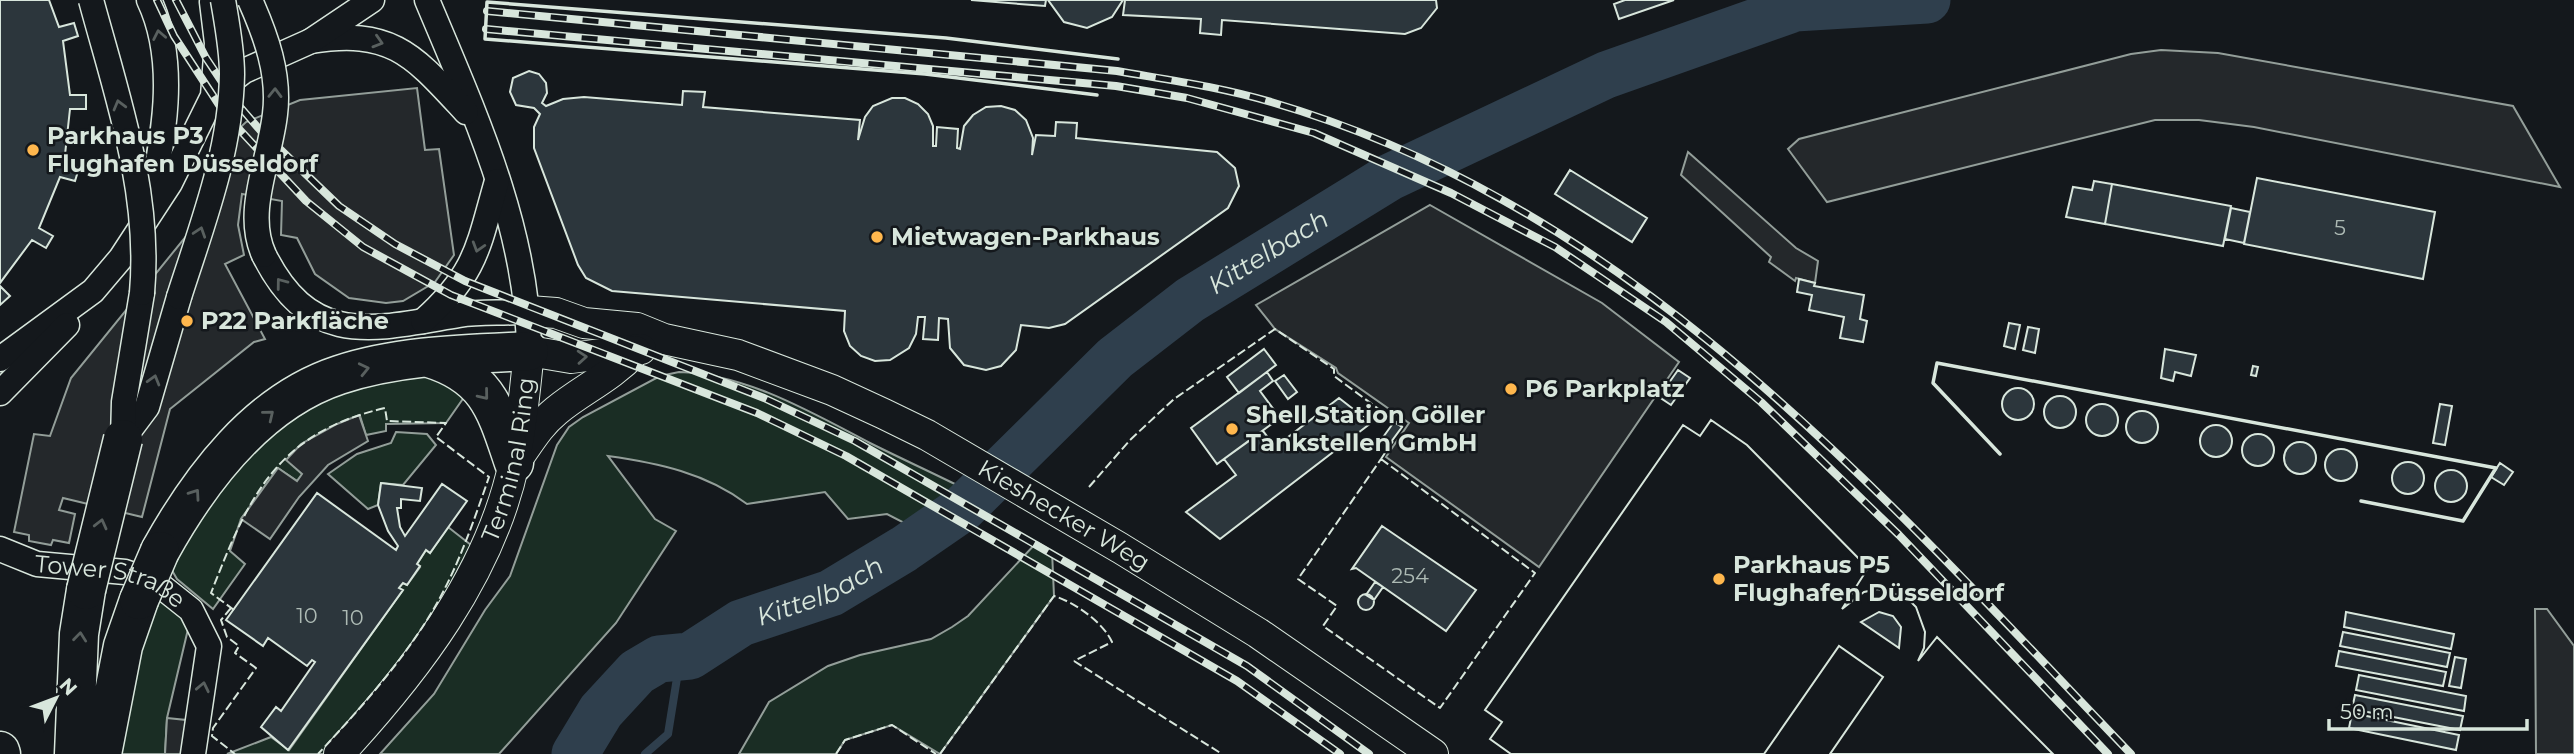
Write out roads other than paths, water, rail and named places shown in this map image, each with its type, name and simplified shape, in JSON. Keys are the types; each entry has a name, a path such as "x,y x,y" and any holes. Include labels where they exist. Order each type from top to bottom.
{"highway":[{"path":"102,754 123,646 160,551 185,509 219,463 270,414 337,376 370,367 429,358 529,351"},
{"path":"429,358 455,366 482,390 497,412 514,463"},
{"path":"74,754 79,634 86,590 123,439"}],"street":[{"path":"91,0 136,168 144,238 142,293 124,402 123,439"},
{"path":"146,223 162,144 166,69 155,10 149,0"},
{"path":"250,0 266,38 276,78 275,112 257,210 256,230 264,256 289,294 325,320 372,329 463,314 529,311"},
{"name":"Terminal Ring","path":"213,96 244,71 312,41 372,0"},
{"name":"Terminal Ring","path":"339,754 403,680 449,613 482,553 514,463 529,351 529,311 521,266 497,181 427,0"},
{"path":"123,439 147,407 222,156 232,74 216,5"},
{"path":"216,5 242,45 256,53 278,56"},
{"path":"0,393 57,338 146,223 170,183 213,96 217,70 216,5"},
{"name":"Terminal Ring","path":"312,41 348,36 376,40 407,53 428,69 476,123"},
{"path":"423,321 457,288 472,265 497,181"},
{"path":"3,359 93,291"},
{"name":"Kieshecker Weg","path":"529,311 556,313 584,323 637,328 664,340 770,365 884,414 1023,491 1258,633 1433,754"},
{"name":"Kieshecker Weg","path":"529,351 552,332 584,323"},
{"path":"529,351 571,358 635,351 664,340"},
{"path":"514,463 541,425 557,410 614,374 635,351"},
{"name":"Tower Straße","path":"0,550 37,564 125,572 157,583 191,610 201,625 209,646 193,754"}],"waterway":[{"name":"Kittelbach","path":"575,754 601,711 637,672 659,659 690,656 741,623 831,593 904,549 962,509 1115,358 1190,300 1390,177 1606,75 1795,8 1927,0"},
{"name":"Kittelbach","path":"645,754 668,734 677,678 690,656"}],"railway":[{"path":"157,0 174,36 225,114 306,201 363,247 451,295 757,413 846,456 1237,681 1340,754"},
{"path":"176,0 206,58 234,100 260,130 339,206 395,244 465,281 764,398 855,441 1247,666 1369,754"},
{"path":"487,11 1117,71 1195,84 1271,102 1402,150 1523,212 1636,286 1743,369 1844,460 1941,556 2131,754"},
{"path":"486,29 1116,86 1187,98 1314,133 1451,193 1555,247 1666,322 1761,402 1899,535 2108,754"}],"place":[{"name":"Parkhaus P3 Flughafen Düsseldorf","path":"33,150"},
{"name":"Mietwagen-Parkhaus","path":"877,237"},
{"name":"P22 Parkfläche","path":"187,321"},
{"name":"P6 Parkplatz","path":"1511,389"},
{"name":"Shell Station Göller Tankstellen GmbH","path":"1232,429"},
{"name":"Parkhaus P5 Flughafen Düsseldorf","path":"1719,579"}]}
